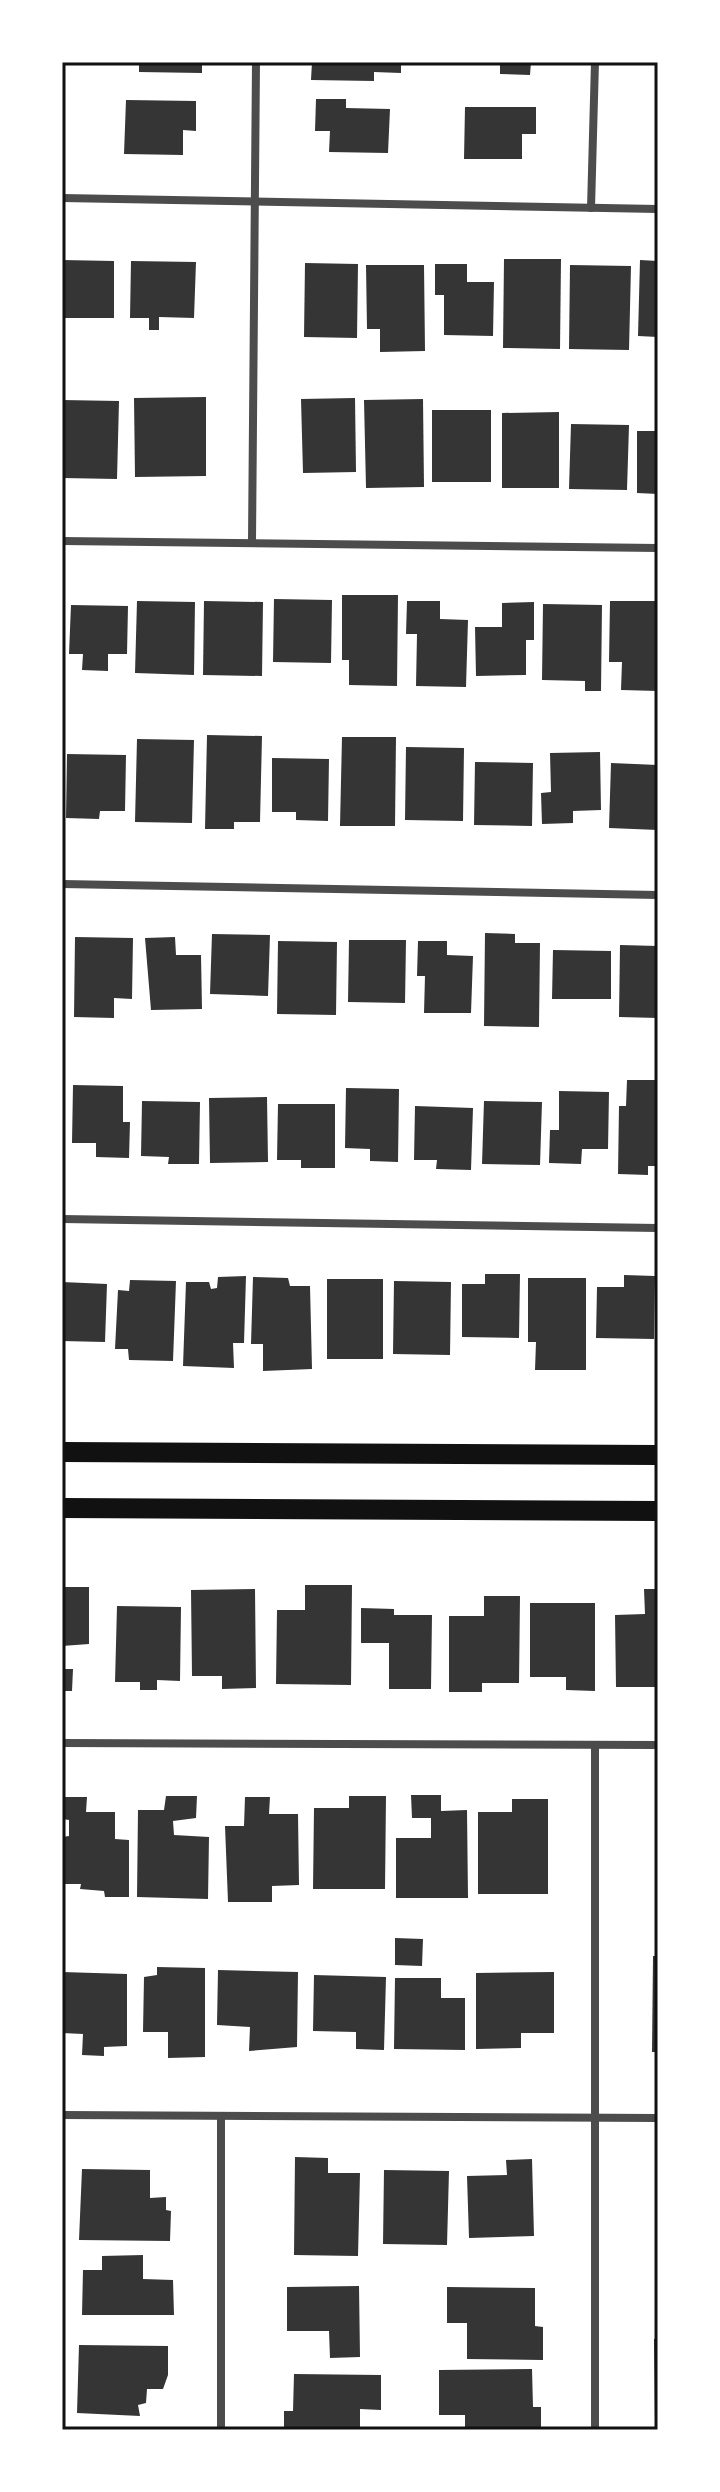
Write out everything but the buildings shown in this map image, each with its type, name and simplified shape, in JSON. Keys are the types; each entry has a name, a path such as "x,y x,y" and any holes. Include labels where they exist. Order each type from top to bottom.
{"main road":[{"path":"62,1452 658,1455"},
{"path":"62,1508 658,1511"}],"street":[{"path":"252,542 256,62"},
{"path":"591,208 595,62"},
{"path":"62,198 658,209"},
{"path":"62,541 658,548"},
{"path":"62,884 658,895"},
{"path":"62,1219 658,1228"},
{"path":"62,1743 658,1745"},
{"path":"595,1745 595,2430"},
{"path":"62,2115 658,2118"},
{"path":"221,2117 221,2430"}]}
